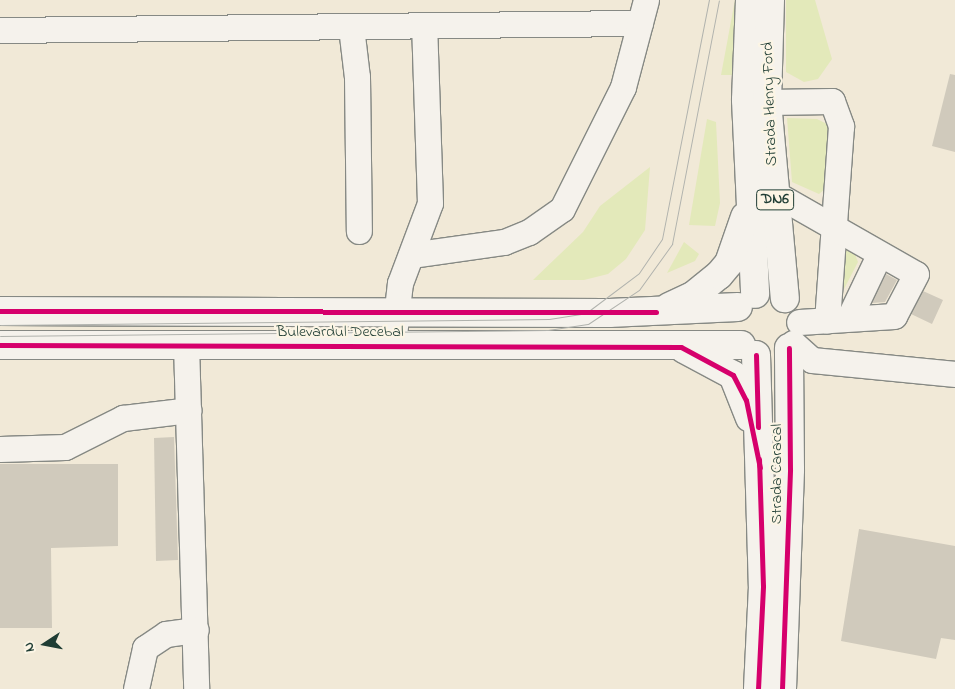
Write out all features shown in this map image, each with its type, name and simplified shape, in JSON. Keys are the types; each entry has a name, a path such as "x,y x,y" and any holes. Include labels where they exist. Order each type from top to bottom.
{"main road":[{"name":"Strada Henry Ford","path":"750,0 746,100 762,194 785,298"},
{"name":"Strada Henry Ford","path":"746,300 762,194 770,0"},
{"path":"656,312 693,296 724,269 762,194"},
{"path":"746,300 770,292 785,298"},
{"name":"DN6","path":"785,298 794,338"},
{"name":"DN6","path":"746,300 733,327 748,350"},
{"name":"Bulevardul Decebal","path":"0,311 656,312 746,300"},
{"path":"748,350 779,355 794,338"},
{"name":"Strada Caracal","path":"782,689 794,338"},
{"name":"Bulevardul Decebal","path":"0,345 392,344 680,347 748,350"},
{"path":"680,347 733,375 746,400 760,468"},
{"name":"Strada Caracal","path":"748,350 760,468 763,586 758,689"}],"street":[{"path":"0,30 424,25 643,11 623,87 562,209 504,242 411,255"},
{"path":"392,344 394,312 411,255 430,203 424,25"},
{"path":"351,27 357,77 360,231"},
{"path":"767,102 832,101 842,126 832,227 855,318"},
{"path":"762,194 832,227 892,261 855,318 794,338 812,360 955,374"},
{"path":"186,344 196,630 196,689"},
{"path":"0,448 65,446 123,418 189,410"},
{"path":"136,689 145,648 166,634 196,630"}],"shaded area":[{"path":"0,0 955,0 955,689 0,689"}],"green space":[{"path":"735,0 742,0 736,75 721,75"},
{"path":"786,0 815,0 832,59 818,79 804,82 786,72"},
{"path":"787,118 817,119 829,125 826,188 819,194 792,182"},
{"path":"707,119 716,122 720,203 715,226 689,225"},
{"path":"650,167 645,230 626,259 608,274 584,280 533,280 583,232 600,206"},
{"path":"684,242 699,254 695,261 667,273"},
{"path":"852,247 858,262 844,289 835,284 842,248"}],"building":[{"path":"950,74 955,75 955,152 932,146"},
{"path":"886,274 897,280 885,302 872,303"},
{"path":"923,291 943,300 932,324 911,314 906,323"},
{"path":"174,437 178,560 156,561 154,438"},
{"path":"0,464 118,464 118,546 51,548 52,628 0,628"},
{"path":"859,529 955,546 955,640 941,638 936,659 841,641"}],"tram line":[{"path":"0,325 549,319 586,313 639,273 662,239 709,0"},
{"path":"0,336 548,330 588,324 639,290 672,244 719,0"}],"cycle path":[{"path":"0,311 656,312"},
{"path":"0,345 681,347 733,375 746,400 760,468"},
{"path":"782,689 790,469 789,348"},
{"path":"756,355 758,427"},
{"path":"758,689 763,586 759,459"}]}
